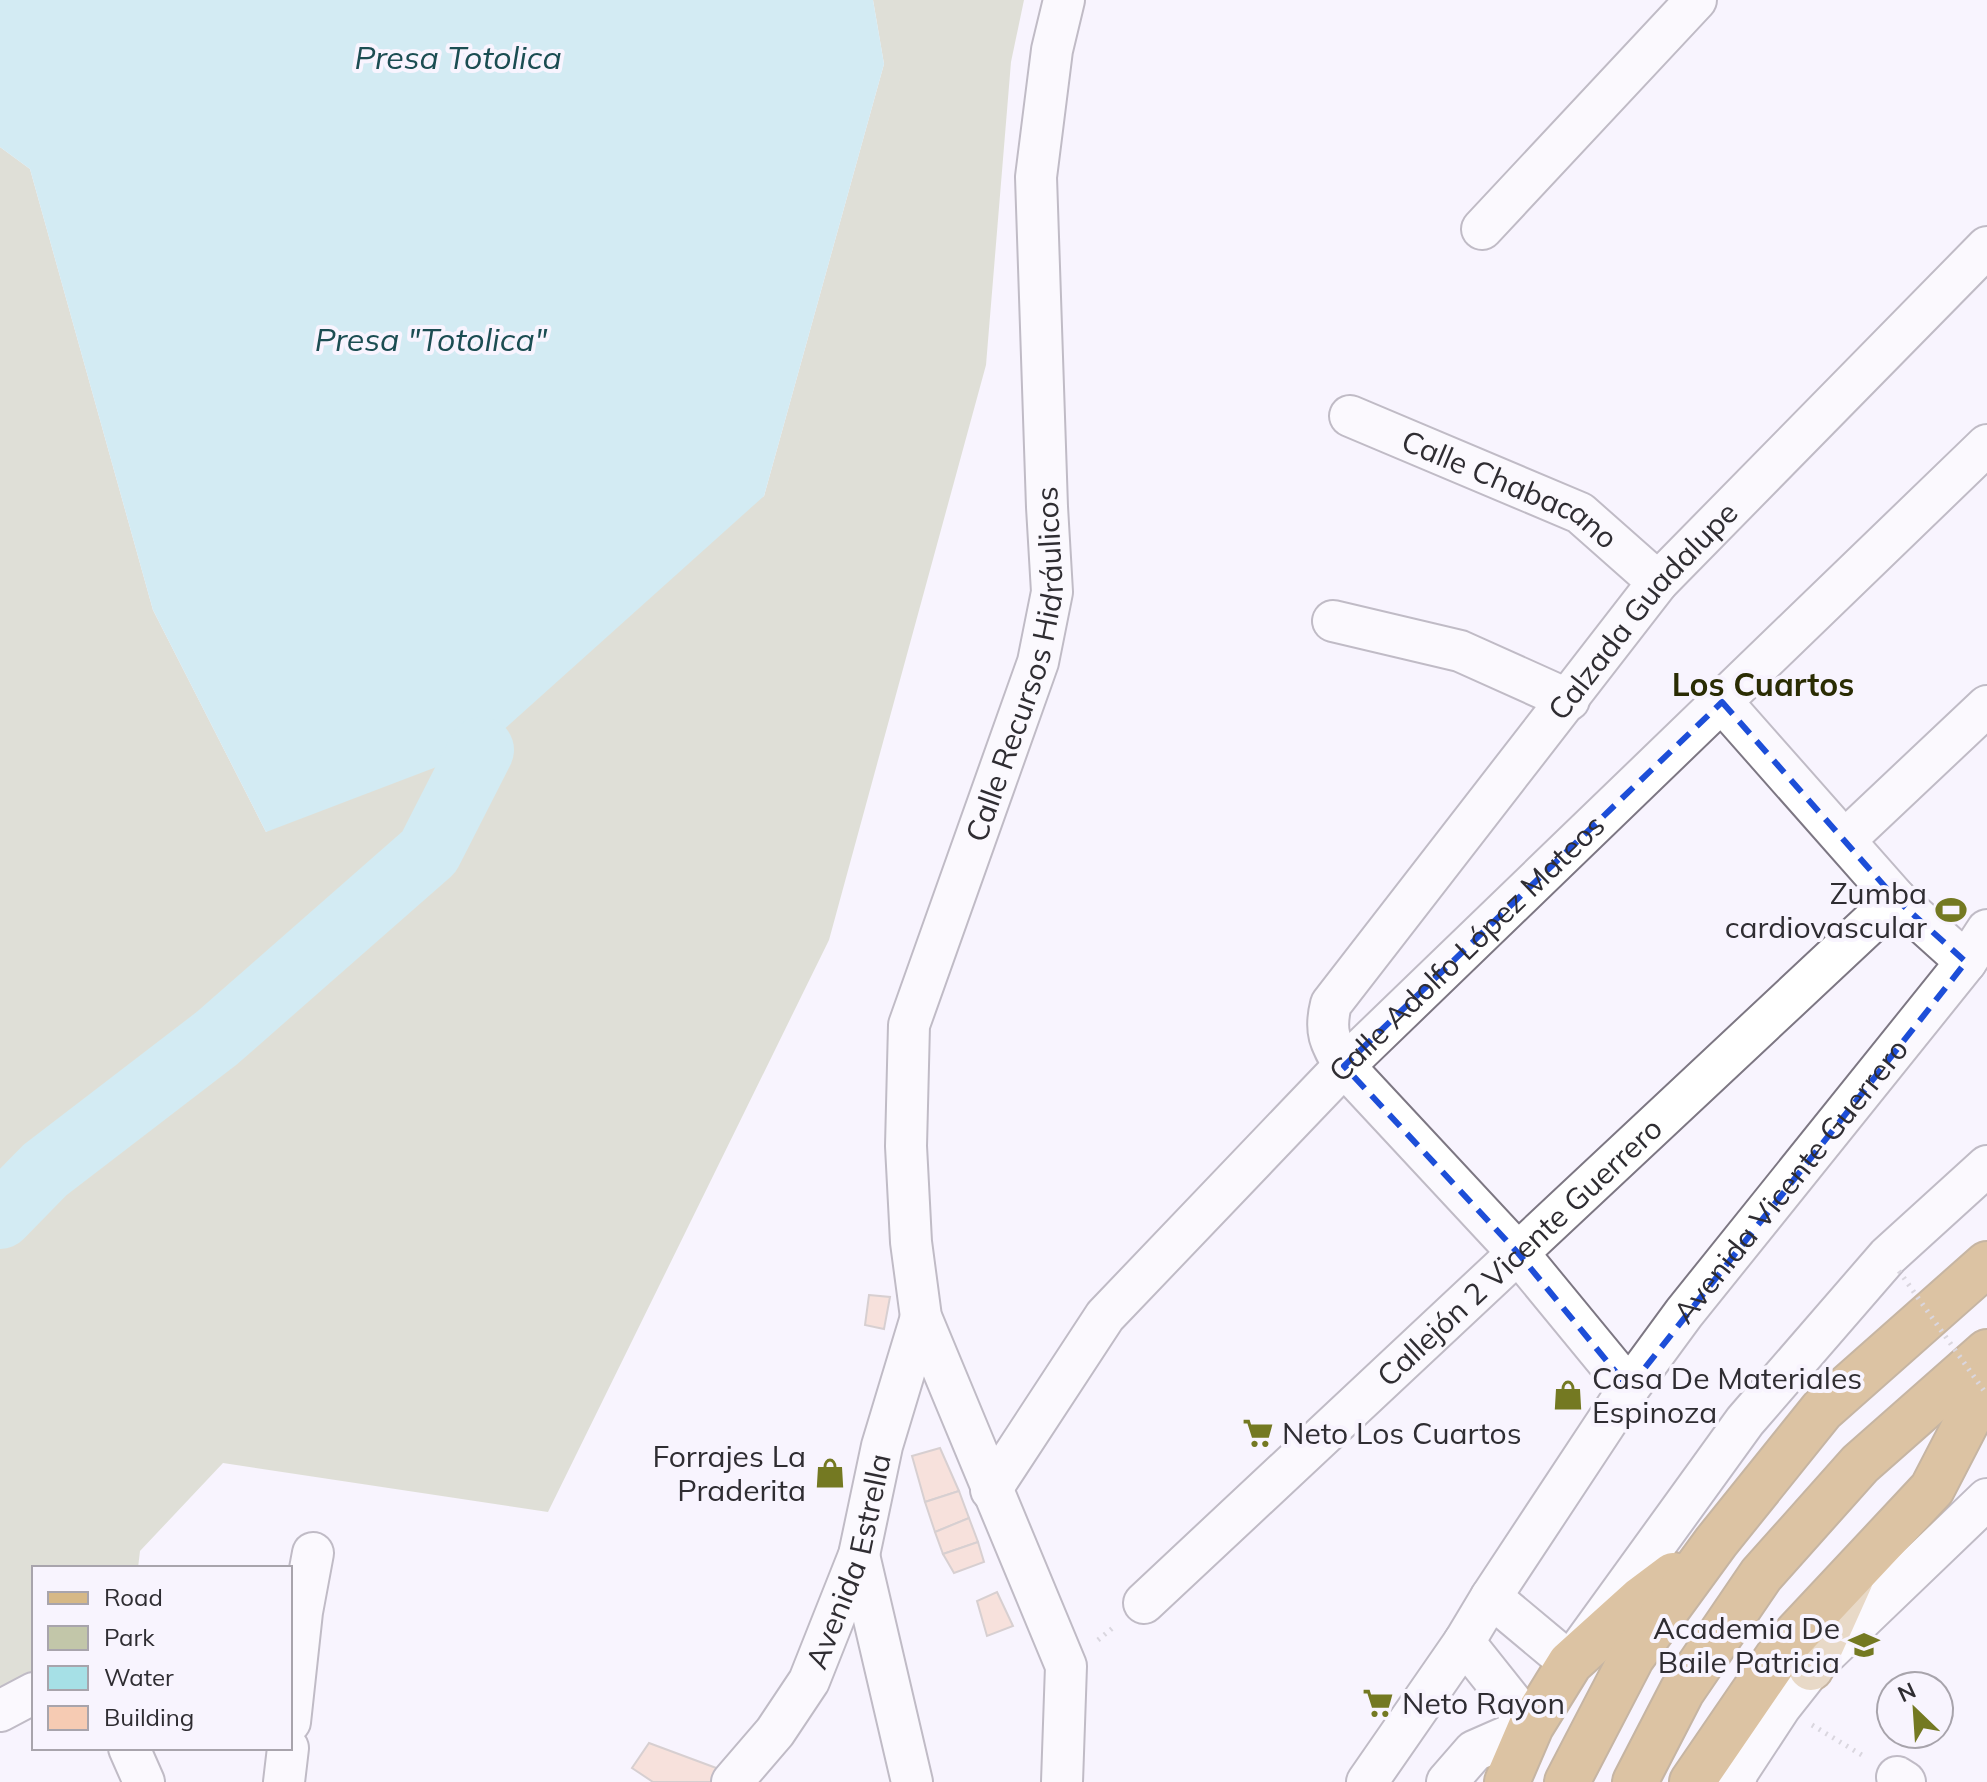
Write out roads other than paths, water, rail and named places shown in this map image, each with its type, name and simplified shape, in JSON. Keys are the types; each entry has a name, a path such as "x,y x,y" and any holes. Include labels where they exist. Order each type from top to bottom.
{"highway":[{"path":"1567,1782 1632,1657 1716,1542 1822,1410 1987,1264"},
{"path":"1635,1782 1682,1691 1761,1575 1860,1464 1987,1352"},
{"path":"1692,1782 1785,1646 1932,1489 1987,1383"},
{"path":"1507,1782 1531,1726 1570,1663 1641,1599 1716,1542"}],"main road":[{"path":"1811,1668 1854,1571"}],"street":[{"name":"Calle Recursos Hidráulicos","path":"921,1317 911,1242 906,1146 909,1025 1038,662 1052,592 1036,177 1052,50 1064,0"},
{"path":"1482,229 1696,0"},
{"name":"Calzada Guadalupe","path":"1344,1066 1331,1044 1326,1024 1331,1004 1658,582 1987,247"},
{"name":"Calle Chabacano","path":"1350,416 1580,513 1658,582"},
{"name":"Calle Adolfo López Mateos","path":"991,1490 1105,1316 1344,1066 1987,445"},
{"path":"1333,621 1460,651 1569,700"},
{"path":"1722,702 1896,899 1976,946"},
{"path":"1845,840 1987,706"},
{"name":"Callejón 2 Vicente Guerrero","path":"1144,1603 1896,899"},
{"name":"Avenida Vicente Guerrero","path":"1377,1780 1491,1597 1629,1388 1694,1301 1976,946"},
{"path":"1344,1066 1518,1253 1629,1388"},
{"path":"1491,1597 1570,1663 1745,1421 1888,1256 1987,1166"},
{"path":"921,1317 1066,1666 1062,1782"},
{"name":"Avenida Estrella","path":"732,1782 775,1732 809,1681 859,1555 882,1446 921,1317"},
{"path":"1734,1782 1781,1706 1811,1668 1987,1499"},
{"path":"292,1704 302,1612 313,1553"},
{"path":"859,1555 912,1782"},
{"path":"1447,1782 1474,1751 1531,1726 1464,1642"},
{"path":"0,1711 32,1694"},
{"path":"130,1750 144,1782"},
{"path":"284,1782 288,1750"}],"water":[{"name":"Presa \"Totolica\"","path":"0,0 873,0 884,64 764,496 481,750 266,832 153,610 30,169 0,147"}],"waterway":[{"path":"0,1216 45,1170 217,1038 429,852 481,750"}],"place":[{"name":"Zumba cardiovascular","path":"1951,910"},
{"name":"Casa De Materiales Espinoza","path":"1568,1395"},
{"name":"Neto Los Cuartos","path":"1258,1433"},
{"name":"Forrajes La Praderita","path":"830,1473"},
{"name":"Academia De Baile Patricia","path":"1864,1645"},
{"name":"Neto Rayon","path":"1378,1703"}],"district":[{"name":"Los Cuartos","path":"1763,684"}],"water label":[{"name":"Presa Totolica","path":"458,57"}]}
